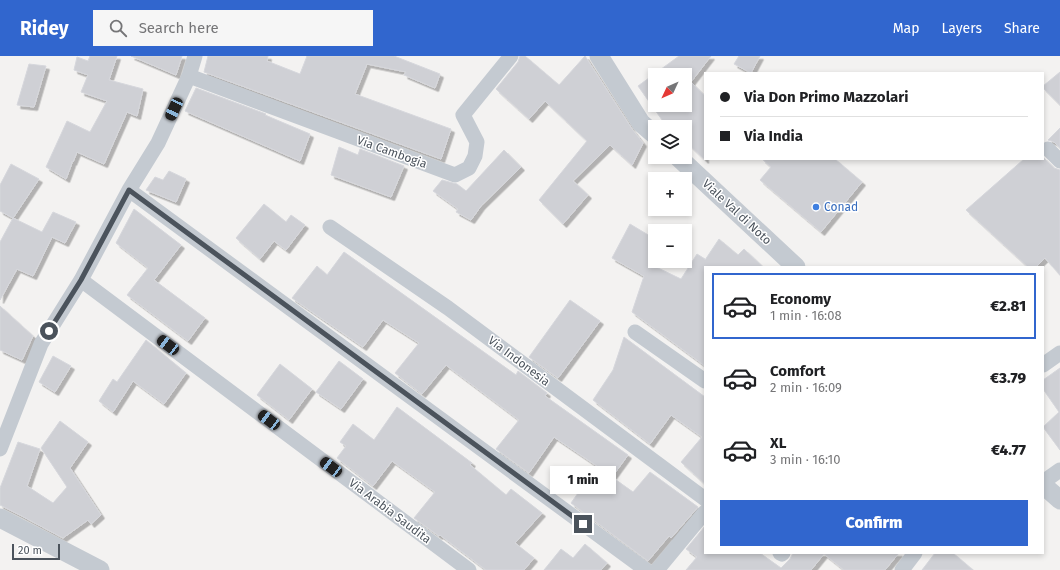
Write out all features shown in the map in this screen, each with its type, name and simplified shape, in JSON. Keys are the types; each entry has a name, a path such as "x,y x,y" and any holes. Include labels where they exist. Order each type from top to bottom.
{"street":[{"path":"0,449 41,344 81,280 129,190 158,143 189,76 195,56"},
{"name":"Via Cambogia","path":"189,76 455,175 468,168 475,156 477,142 463,115 511,56"},
{"path":"599,56 642,123 648,129"},
{"path":"1048,149 1060,161"},
{"name":"Viale Val di Noto","path":"686,164 795,266"},
{"path":"129,190 646,570"},
{"name":"Via Indonesia","path":"330,227 448,308 704,498"},
{"name":"Via Arabia Saudita","path":"81,280 469,570"},
{"path":"635,332 704,381"},
{"path":"1044,364 1060,354"},
{"path":"1044,482 1060,470"},
{"path":"1044,484 1060,500"},
{"path":"657,570 704,513"},
{"path":"0,518 100,570"},
{"path":"902,570 914,554"}],"building":[{"path":"90,56 117,56 109,80 143,89 137,116 127,112 104,164 77,152 73,162 71,162 72,163 66,179 46,167 67,121 90,132 107,101 81,92 88,75 74,70 77,57 88,61"},
{"path":"131,56 182,56 176,75"},
{"path":"208,56 268,56 267,61 300,74 307,56 394,56 440,74 435,88 404,75 406,72 367,64 355,94 451,129 441,159 204,72"},
{"path":"520,56 525,56 559,85 585,56 632,129 643,143 632,165 610,145 573,181 588,195 563,224 539,200 587,141 545,101 529,119 496,89 518,62"},
{"path":"679,56 711,56 692,81 692,68 663,68"},
{"path":"739,56 760,56 752,72 734,64"},
{"path":"29,64 46,66 34,107 17,105"},
{"path":"1060,72 1060,105 1044,89 1044,85"},
{"path":"648,79 648,100 638,86"},
{"path":"692,83 704,95 704,159 692,148 692,120 662,120 656,112 692,112"},
{"path":"196,88 266,114 265,115 310,134 300,161 185,111"},
{"path":"1060,128 1060,148 1054,142 1048,140"},
{"path":"339,147 358,155 360,149 404,166 391,197 331,175"},
{"path":"504,150 521,167 481,206 471,220 456,212 458,209 433,191 442,180 457,184 466,191"},
{"path":"1044,158 1054,168 1060,170 1060,275 1045,258 1037,266 1027,266 966,210 1023,160 1044,160"},
{"name":"Conad","path":"763,160 836,160 862,182 821,232 760,180 771,167"},
{"path":"11,164 39,179 13,218 0,211 0,185"},
{"path":"169,171 186,179 176,202 146,190 155,177 163,180"},
{"path":"264,204 286,222 291,215 305,225 286,250 274,241 260,259 236,238"},
{"path":"134,209 181,245 154,280 205,318 188,341 127,295 148,268 116,243"},
{"path":"53,212 76,222 65,243 52,237 33,276 17,269 0,300 0,242 13,218 42,232"},
{"path":"630,224 648,235 648,268 658,268 681,279 688,268 692,268 692,262 697,254 705,260 719,239 738,255 744,249 762,266 704,266 704,365 632,312 644,276 612,258"},
{"path":"344,252 516,375 518,371 547,393 545,396 628,455 612,477 633,492 650,472 698,507 671,538 669,536 648,561 571,503 597,466 554,437 529,473 496,449 519,420 446,365 422,394 395,373 419,343 383,320 363,347 292,298 317,266 327,275"},
{"path":"570,300 600,321 558,378 529,357"},
{"path":"0,306 33,336 22,360 0,350"},
{"path":"624,337 704,396 704,483 681,462 702,437 671,415 650,444 593,400 613,370"},
{"path":"146,340 186,373 164,404 133,381 113,412 99,401 113,379 117,382"},
{"path":"53,356 71,366 55,392 39,382"},
{"path":"339,361 363,379 341,409 316,392"},
{"path":"280,364 312,389 289,420 257,395"},
{"path":"1060,368 1060,450 1044,428 1044,426 1059,412 1044,390 1044,379"},
{"path":"397,407 472,463 470,465 506,495 511,489 542,513 515,543 534,558 524,570 486,570 440,535 439,536 414,518 435,492 392,461 373,486 337,458 346,446 340,442 353,424 374,440"},
{"path":"60,421 88,442 70,468 101,515 91,524 88,520 63,538 0,505 0,488 18,442 40,449 27,486 53,503 67,487 41,448"},
{"path":"704,527 704,554 761,554 781,568 790,559 792,554 824,554 811,570 686,570 697,557 686,549"},
{"path":"585,544 607,563 601,570 544,570 561,549 573,558"},
{"path":"824,554 898,554 885,570 844,570"},
{"path":"934,554 954,554 973,570 922,570"}],"place":[{"name":"Conad","path":"816,207"}],"route":[{"path":"49,331 81,280 129,190 583,524"}]}
